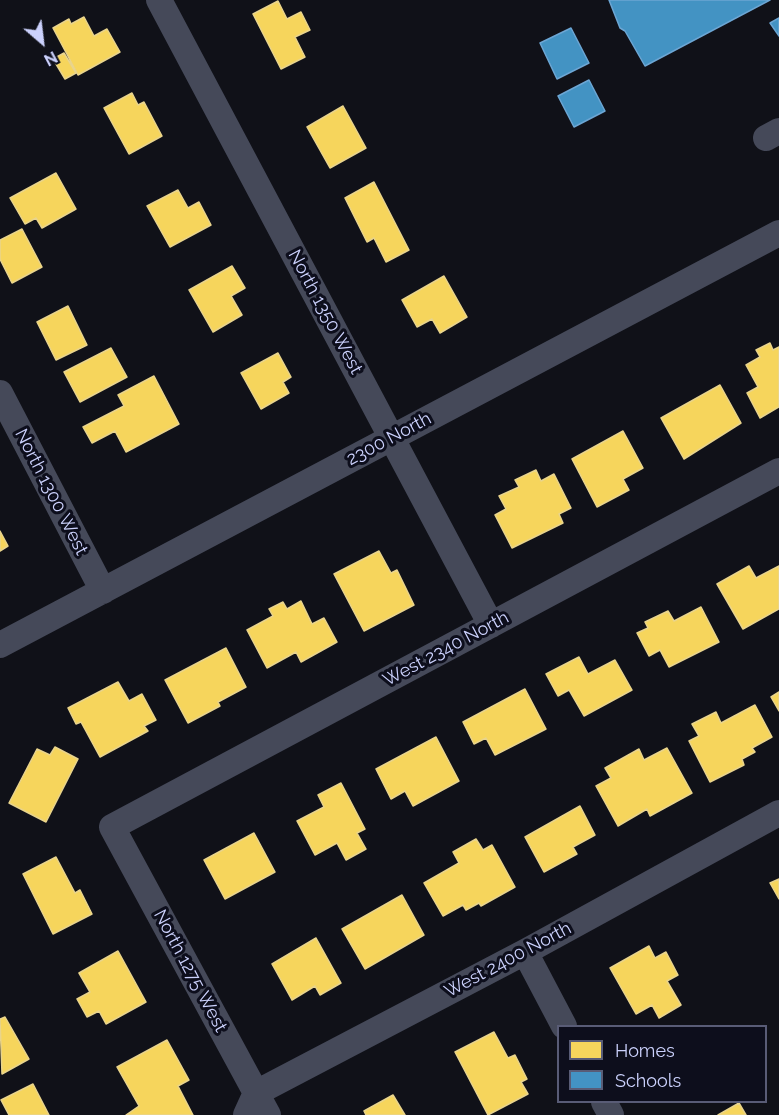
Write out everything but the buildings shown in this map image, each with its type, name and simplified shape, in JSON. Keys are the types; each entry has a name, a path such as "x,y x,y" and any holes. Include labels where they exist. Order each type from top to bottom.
{"street":[{"name":"North 1350 West","path":"159,0 491,625"},
{"name":"2300 North","path":"0,645 779,233"},
{"name":"North 1300 West","path":"0,393 103,591"},
{"name":"West 2340 North","path":"112,827 779,471"},
{"name":"West 2400 North","path":"257,1108 525,952 779,813"},
{"name":"North 1275 West","path":"112,827 257,1108"},
{"path":"525,952 563,1025"}]}
